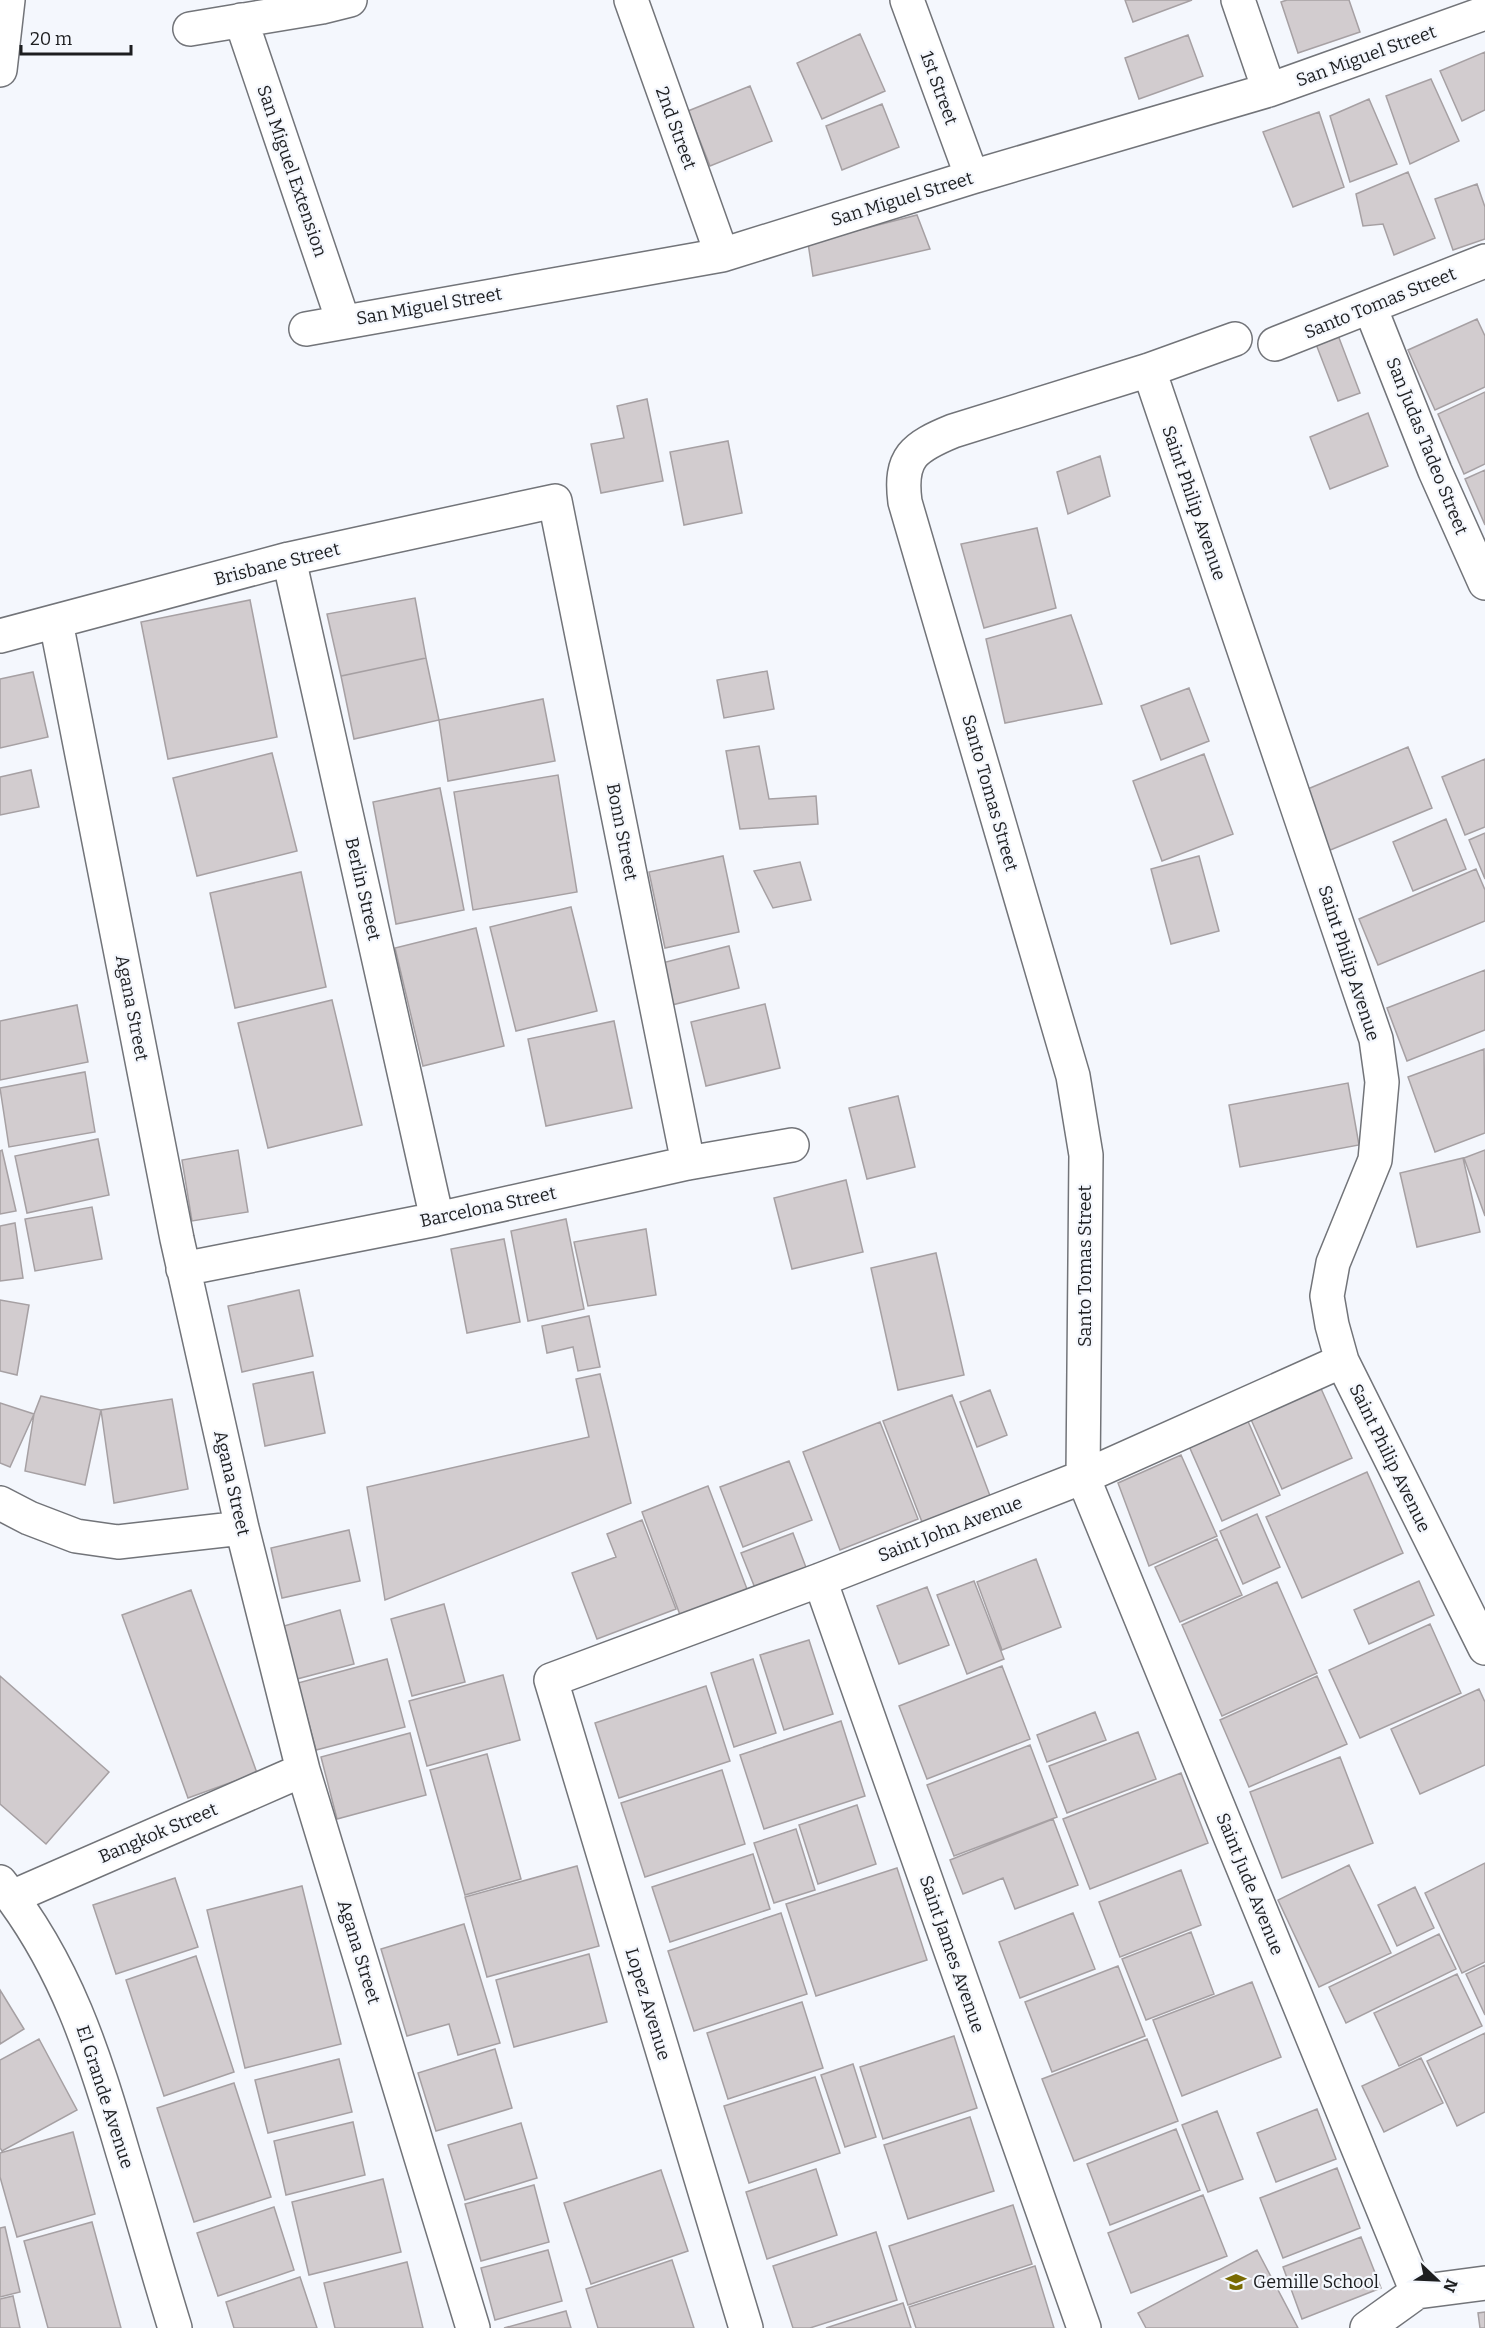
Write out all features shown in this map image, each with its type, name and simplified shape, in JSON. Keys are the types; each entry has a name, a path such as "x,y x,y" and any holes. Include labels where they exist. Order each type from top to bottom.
{"street":[{"path":"0,70 8,0"},
{"path":"190,29 322,7 350,0"},
{"name":"2nd Street","path":"630,0 722,255"},
{"name":"1st Street","path":"907,0 972,177"},
{"path":"1238,0 1269,90"},
{"path":"1482,0 1485,11"},
{"name":"San Miguel Street","path":"306,329 722,255 972,177 1269,90 1485,11"},
{"name":"San Miguel Extension","path":"241,20 343,321"},
{"name":"Santo Tomas Street","path":"1275,344 1371,308 1485,261"},
{"name":"San Judas Tadeo Street","path":"1371,308 1435,471 1485,583"},
{"name":"Santo Tomas Street","path":"1083,1477 1086,1155 1073,1076 908,513 902,480 909,458 926,442 952,431 1149,370 1235,339"},
{"name":"Saint Philip Avenue","path":"1149,370 1376,1039 1382,1082 1375,1160 1334,1263 1327,1296 1332,1325 1342,1361 1485,1648"},
{"name":"Brisbane Street","path":"0,636 289,559 555,501"},
{"name":"Bonn Street","path":"555,501 688,1163"},
{"name":"Berlin Street","path":"289,559 437,1219"},
{"name":"Agana Street","path":"56,622 183,1269 242,1528 303,1770 473,2328"},
{"name":"Barcelona Street","path":"183,1269 437,1219 688,1163 792,1144"},
{"name":"Saint John Avenue","path":"551,1680 820,1580 1083,1477 1342,1361"},
{"name":"Saint Jude Avenue","path":"1083,1477 1417,2292"},
{"path":"0,1503 29,1518 76,1536 118,1542 242,1528"},
{"name":"Saint James Avenue","path":"820,1580 1084,2328"},
{"name":"Lopez Avenue","path":"551,1680 746,2328"},
{"name":"Bangkok Street","path":"6,1889 303,1770"},
{"name":"El Grande Avenue","path":"6,1889 56,1966 86,2034 175,2328"},
{"path":"1367,2328 1417,2292 1485,2283"}],"building":[{"path":"1125,0 1192,0 1133,22"},
{"path":"1287,0 1349,0 1360,32 1298,53 1281,2"},
{"path":"860,34 885,91 822,119 797,63"},
{"path":"1188,35 1203,76 1139,99 1125,58"},
{"path":"1485,52 1485,110 1462,121 1440,71"},
{"path":"1431,79 1459,141 1410,164 1386,96"},
{"path":"750,86 772,141 710,166 688,111"},
{"path":"1369,99 1397,164 1350,182 1330,116"},
{"path":"882,104 899,147 842,170 826,126"},
{"path":"1319,112 1344,187 1293,207 1263,132"},
{"path":"1408,172 1435,238 1394,255 1383,224 1363,226 1356,194"},
{"path":"1477,184 1485,207 1485,239 1453,250 1435,199"},
{"path":"917,215 930,249 813,276 808,243"},
{"path":"1477,319 1485,336 1485,387 1435,410 1408,350"},
{"path":"1336,330 1360,393 1338,401 1314,339"},
{"path":"1485,392 1485,464 1464,474 1438,414"},
{"path":"647,399 663,481 601,493 591,444 624,438 617,406"},
{"path":"1368,413 1388,466 1330,489 1310,437"},
{"path":"728,441 742,513 684,525 670,452"},
{"path":"1100,456 1110,496 1068,514 1057,472"},
{"path":"1485,470 1485,525 1465,479"},
{"path":"1037,528 1056,608 984,628 961,544"},
{"path":"415,598 426,658 341,676 327,614"},
{"path":"250,600 277,737 168,759 141,622"},
{"path":"1071,615 1102,704 1005,723 986,639"},
{"path":"426,658 439,720 354,739 341,676"},
{"path":"767,671 774,709 724,718 717,680"},
{"path":"33,672 48,737 0,748 0,679"},
{"path":"1189,688 1209,741 1161,760 1141,706"},
{"path":"543,699 555,761 448,781 439,720"},
{"path":"759,746 769,799 816,796 818,824 740,829 726,751"},
{"path":"1408,747 1432,808 1328,851 1303,791"},
{"path":"272,753 297,851 197,876 173,778"},
{"path":"1204,754 1233,834 1162,861 1133,781"},
{"path":"1485,759 1485,827 1465,835 1442,777"},
{"path":"31,770 39,807 0,815 0,777"},
{"path":"558,775 577,892 473,910 454,792"},
{"path":"440,788 464,910 396,924 373,802"},
{"path":"1446,819 1466,869 1413,891 1393,842"},
{"path":"1485,833 1485,879 1469,840"},
{"path":"723,856 739,932 665,948 649,872"},
{"path":"1199,856 1219,931 1171,944 1151,869"},
{"path":"800,862 811,900 773,908 754,871"},
{"path":"1476,869 1485,890 1485,921 1378,965 1359,919"},
{"path":"301,872 326,987 235,1008 210,893"},
{"path":"571,907 597,1011 516,1031 490,927"},
{"path":"476,928 504,1046 423,1066 395,948"},
{"path":"729,946 739,988 672,1005 662,963"},
{"path":"1485,970 1485,1030 1407,1061 1387,1008"},
{"path":"332,1000 362,1125 268,1148 238,1023"},
{"path":"765,1004 780,1068 706,1086 691,1022"},
{"path":"77,1005 88,1062 0,1080 0,1021"},
{"path":"614,1021 632,1108 546,1126 528,1039"},
{"path":"1484,1049 1485,1133 1435,1152 1408,1077"},
{"path":"85,1072 95,1132 9,1147 0,1088"},
{"path":"1348,1083 1359,1145 1240,1167 1229,1105"},
{"path":"898,1096 915,1167 867,1179 849,1108"},
{"path":"98,1139 109,1195 27,1213 15,1156"},
{"path":"2,1150 16,1211 0,1214 0,1151"},
{"path":"238,1150 248,1212 192,1221 182,1160"},
{"path":"1485,1150 1485,1216 1464,1158"},
{"path":"1463,1158 1480,1232 1417,1247 1400,1173"},
{"path":"846,1180 863,1252 792,1269 774,1198"},
{"path":"92,1207 102,1259 35,1271 25,1219"},
{"path":"566,1219 584,1309 528,1321 511,1231"},
{"path":"15,1223 23,1278 0,1281 0,1226"},
{"path":"646,1229 656,1295 588,1306 574,1242"},
{"path":"504,1239 520,1322 467,1333 451,1249"},
{"path":"936,1253 964,1375 898,1390 871,1268"},
{"path":"299,1290 313,1356 242,1372 228,1306"},
{"path":"0,1300 29,1305 17,1375 0,1371"},
{"path":"589,1316 600,1367 578,1371 573,1347 547,1353 542,1326"},
{"path":"313,1372 325,1433 265,1446 253,1384"},
{"path":"600,1374 631,1503 385,1600 367,1487 589,1437 576,1379"},
{"path":"1319,1384 1352,1458 1282,1489 1249,1415"},
{"path":"990,1390 1007,1435 977,1447 960,1402"},
{"path":"952,1395 995,1509 927,1535 883,1421"},
{"path":"41,1396 101,1410 85,1485 25,1471 34,1414"},
{"path":"172,1399 188,1489 114,1503 101,1410"},
{"path":"0,1403 34,1414 10,1467 0,1463"},
{"path":"1247,1419 1280,1495 1222,1521 1189,1446"},
{"path":"880,1422 918,1519 840,1550 803,1452"},
{"path":"1181,1455 1217,1536 1149,1566 1118,1483"},
{"path":"789,1461 812,1520 743,1547 720,1487"},
{"path":"1367,1472 1403,1553 1302,1598 1266,1517"},
{"path":"708,1486 750,1597 683,1623 642,1512"},
{"path":"1257,1514 1280,1567 1243,1584 1220,1531"},
{"path":"642,1520 676,1609 597,1639 572,1573 616,1557 607,1534"},
{"path":"349,1530 360,1581 282,1598 271,1548"},
{"path":"793,1533 810,1578 759,1598 741,1553"},
{"path":"1217,1539 1242,1595 1180,1622 1155,1567"},
{"path":"1036,1559 1061,1627 1002,1650 977,1582"},
{"path":"974,1581 1004,1659 967,1674 937,1595"},
{"path":"1419,1581 1434,1615 1369,1644 1354,1610"},
{"path":"1277,1582 1317,1673 1222,1716 1182,1625"},
{"path":"927,1587 949,1645 899,1664 877,1606"},
{"path":"191,1590 257,1773 188,1798 122,1615"},
{"path":"444,1604 465,1682 412,1696 391,1619"},
{"path":"340,1610 354,1664 297,1679 284,1626"},
{"path":"1430,1624 1461,1693 1360,1738 1329,1670"},
{"path":"809,1640 833,1714 784,1730 760,1655"},
{"path":"387,1659 405,1727 316,1750 298,1683"},
{"path":"753,1659 776,1733 734,1747 711,1673"},
{"path":"1002,1666 1030,1739 927,1779 899,1706"},
{"path":"503,1675 520,1740 427,1766 409,1701"},
{"path":"0,1676 109,1772 46,1844 0,1804"},
{"path":"1317,1676 1347,1744 1249,1787 1220,1720"},
{"path":"706,1686 730,1761 619,1798 595,1723"},
{"path":"1479,1689 1485,1702 1485,1765 1420,1794 1391,1729"},
{"path":"1095,1712 1106,1740 1047,1762 1037,1735"},
{"path":"841,1721 865,1796 764,1829 740,1755"},
{"path":"1138,1732 1156,1779 1067,1813 1049,1766"},
{"path":"410,1733 426,1795 337,1819 321,1757"},
{"path":"1030,1745 1057,1817 954,1856 927,1785"},
{"path":"487,1754 521,1879 465,1895 430,1770"},
{"path":"1340,1757 1373,1843 1282,1878 1250,1792"},
{"path":"722,1770 745,1844 645,1877 621,1803"},
{"path":"1181,1773 1208,1843 1090,1889 1063,1819"},
{"path":"857,1805 876,1864 818,1884 799,1825"},
{"path":"1053,1819 1078,1885 1015,1909 1003,1878 963,1894 950,1860"},
{"path":"796,1829 815,1890 774,1903 754,1843"},
{"path":"753,1854 770,1909 670,1942 652,1887"},
{"path":"1485,1863 1485,1962 1462,1973 1425,1893"},
{"path":"1349,1865 1391,1953 1319,1987 1278,1900"},
{"path":"577,1866 599,1946 487,1977 465,1897"},
{"path":"897,1868 927,1960 816,1996 786,1904"},
{"path":"1181,1870 1201,1925 1120,1957 1099,1902"},
{"path":"175,1878 198,1947 116,1974 93,1905"},
{"path":"302,1886 341,2044 245,2068 207,1910"},
{"path":"1415,1887 1434,1928 1397,1946 1378,1905"},
{"path":"781,1913 807,1994 694,2031 668,1951"},
{"path":"1073,1913 1095,1969 1020,1998 999,1942"},
{"path":"464,1924 500,2043 458,2055 449,2024 407,2036 381,1949"},
{"path":"1191,1932 1214,1994 1146,2020 1122,1959"},
{"path":"1439,1934 1456,1969 1346,2023 1329,1987"},
{"path":"589,1954 607,2022 514,2047 496,1980"},
{"path":"196,1956 234,2072 164,2096 126,1980"},
{"path":"1485,1965 1485,2015 1466,1974"},
{"path":"1118,1966 1145,2036 1052,2072 1025,2002"},
{"path":"1457,1974 1482,2026 1399,2066 1374,2013"},
{"path":"1252,1982 1281,2057 1182,2096 1153,2020"},
{"path":"0,1990 24,2029 0,2044"},
{"path":"802,2002 823,2068 728,2099 707,2033"},
{"path":"1485,2033 1485,2112 1457,2126 1427,2061"},
{"path":"954,2036 977,2108 883,2139 860,2067"},
{"path":"39,2039 77,2110 2,2151 0,2148 0,2060"},
{"path":"1147,2039 1178,2121 1074,2161 1042,2079"},
{"path":"495,2049 512,2108 436,2131 418,2073"},
{"path":"1421,2058 1443,2103 1384,2132 1362,2086"},
{"path":"339,2059 352,2112 268,2133 255,2080"},
{"path":"853,2064 876,2137 845,2147 821,2075"},
{"path":"815,2077 840,2153 749,2183 724,2106"},
{"path":"234,2083 271,2197 194,2222 157,2108"},
{"path":"1317,2109 1336,2159 1276,2182 1257,2133"},
{"path":"1217,2111 1243,2179 1208,2192 1182,2125"},
{"path":"970,2117 994,2191 908,2219 884,2145"},
{"path":"353,2122 365,2175 286,2195 274,2141"},
{"path":"521,2123 537,2178 465,2200 448,2145"},
{"path":"1176,2129 1200,2190 1110,2225 1087,2164"},
{"path":"73,2132 95,2214 17,2237 0,2177 0,2153"},
{"path":"1337,2168 1360,2228 1283,2258 1260,2198"},
{"path":"816,2169 837,2235 767,2259 746,2192"},
{"path":"661,2170 688,2251 591,2284 564,2203"},
{"path":"383,2179 401,2252 309,2275 292,2202"},
{"path":"534,2185 549,2242 481,2261 465,2204"},
{"path":"1203,2195 1227,2256 1131,2293 1108,2233"},
{"path":"1013,2205 1032,2264 908,2305 889,2246"},
{"path":"274,2207 294,2270 218,2296 197,2233"},
{"path":"92,2222 121,2328 48,2328 24,2241"},
{"path":"5,2227 20,2292 0,2297 0,2228"},
{"path":"876,2232 897,2300 810,2328 793,2328 773,2266"},
{"path":"1361,2237 1381,2288 1302,2319 1283,2267"},
{"path":"548,2250 562,2301 495,2320 481,2268"},
{"name":"Gemille School","path":"1257,2250 1298,2328 1146,2328 1138,2313"},
{"path":"672,2260 694,2328 598,2328 586,2289"},
{"path":"407,2262 423,2328 335,2328 324,2283"},
{"path":"1035,2266 1054,2328 916,2328 909,2307"},
{"path":"300,2277 317,2328 234,2328 226,2302"},
{"path":"13,2296 20,2328 0,2328 0,2299"},
{"path":"903,2303 911,2328 826,2328"},
{"path":"566,2311 571,2328 504,2328"},
{"path":"1485,2312 1485,2328 1480,2328 1478,2313"}],"place":[{"name":"Gemille School","path":"1236,2282"}]}
